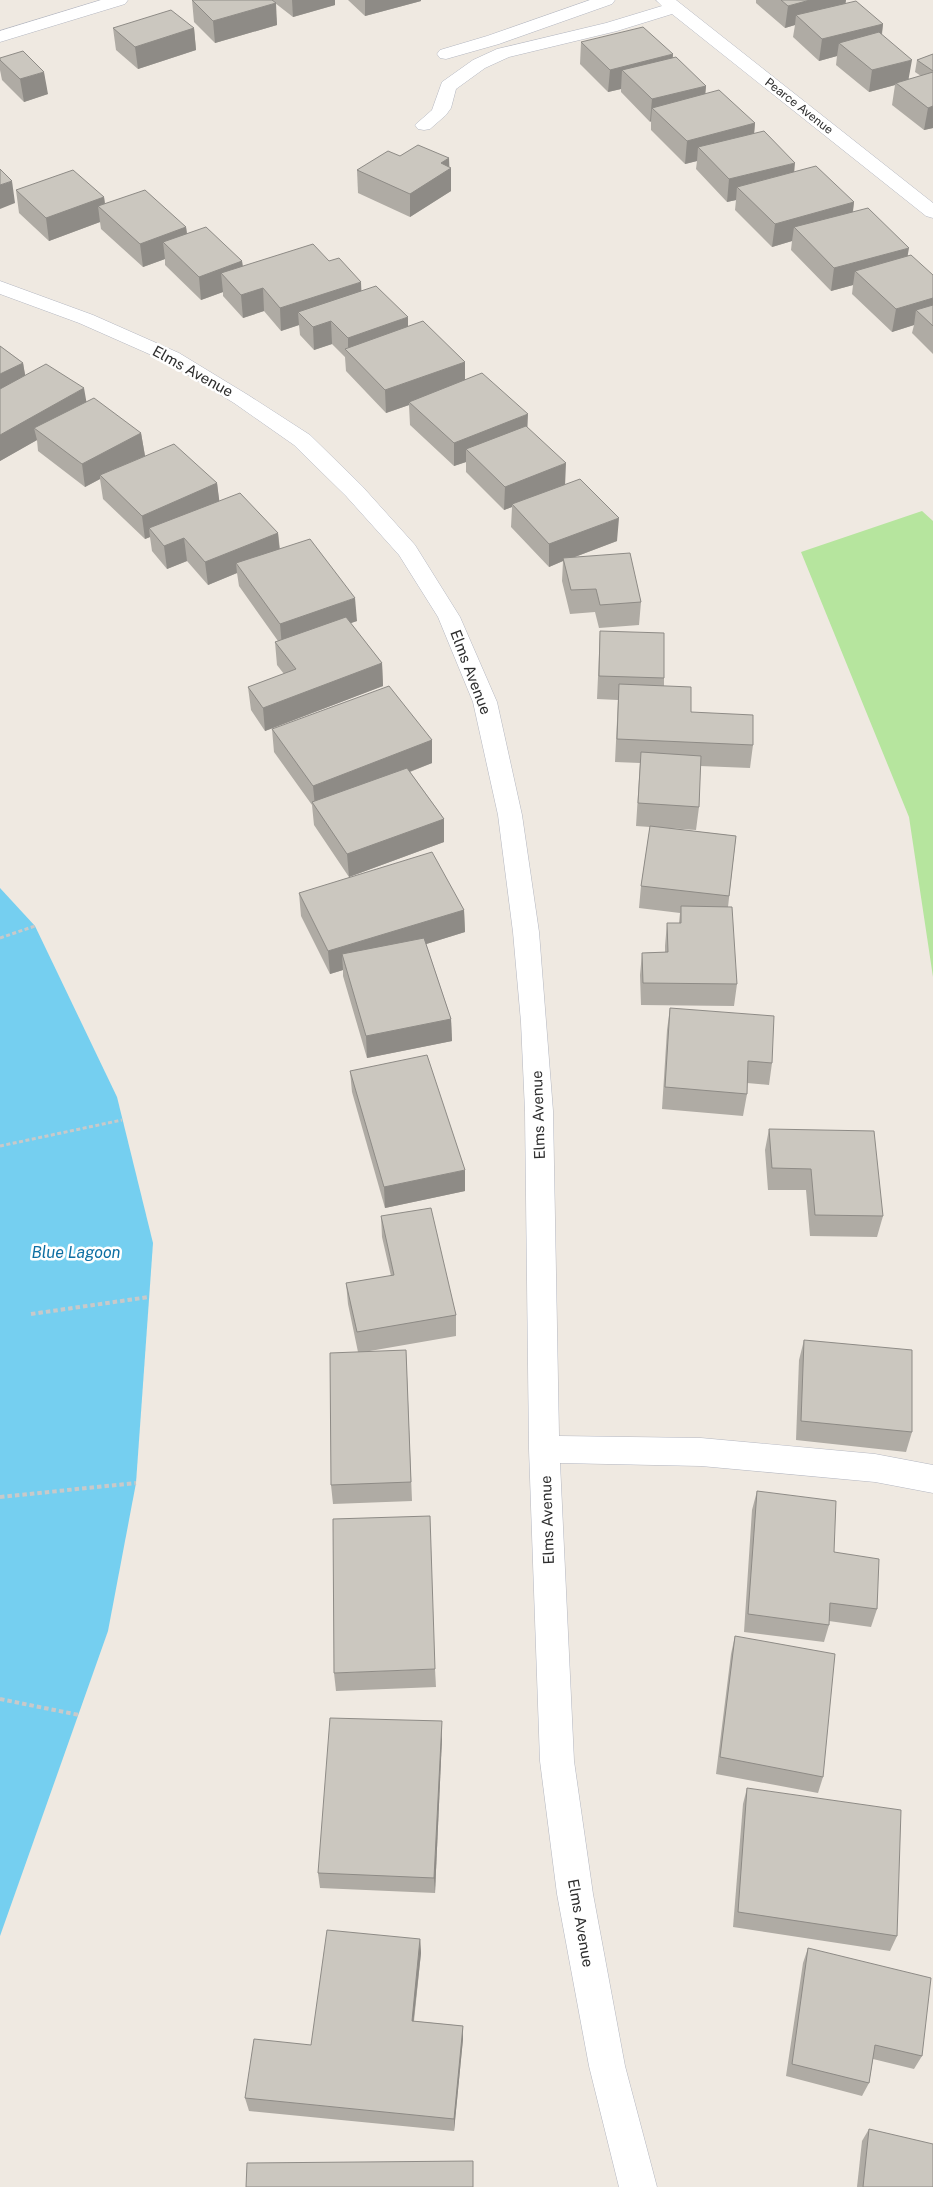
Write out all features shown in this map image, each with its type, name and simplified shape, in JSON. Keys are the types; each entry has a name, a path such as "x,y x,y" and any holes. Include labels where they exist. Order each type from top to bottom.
{"street":[{"path":"0,37 119,0"},
{"path":"446,54 606,0"},
{"path":"424,125 438,115 443,108 448,86 478,64 520,49 594,32 670,4"},
{"name":"Pearce Avenue","path":"670,4 933,212"},
{"path":"506,35 500,43 501,46 520,49"},
{"name":"Elms Avenue","path":"0,287 86,320 172,357 241,399 302,440 354,491 408,550 450,617 485,702 510,815 526,932 534,1022 539,1111 544,1449 557,1761 575,1894 607,2066 638,2187"},
{"path":"544,1449 701,1452 875,1468 933,1479"}],"path":[{"path":"0,938 35,926"},
{"path":"0,1146 122,1120"},
{"path":"31,1314 149,1297"},
{"path":"0,1497 136,1483"},
{"path":"0,1699 79,1715"}],"green space":[{"path":"922,511 933,521 933,977 909,817 801,552"}],"water":[{"name":"Blue Lagoon","path":"0,888 35,926 117,1097 153,1243 136,1483 108,1631 0,1936"}],"building":[{"path":"192,0 272,0 276,3 213,21"},
{"path":"781,0 810,0 788,6"},
{"path":"856,1 883,24 822,39 796,15"},
{"path":"171,10 194,28 135,47 113,28"},
{"path":"643,27 673,54 610,70 581,42"},
{"path":"879,32 912,60 872,70 839,43"},
{"path":"23,51 44,72 20,79 0,60 0,58"},
{"path":"933,54 933,71 917,60"},
{"path":"676,57 706,86 652,99 622,70"},
{"path":"933,72 933,106 928,108 896,83"},
{"path":"719,90 755,123 687,141 652,108"},
{"path":"764,131 795,163 729,179 698,147"},
{"path":"418,145 449,158 441,163 451,168 410,194 357,170 388,151 400,156"},
{"path":"816,166 854,202 775,224 737,187"},
{"path":"0,169 12,181 0,185"},
{"path":"73,170 104,197 46,218 16,190"},
{"path":"145,190 186,227 140,244 98,206"},
{"path":"868,208 909,248 834,268 794,227"},
{"path":"206,227 242,261 199,277 163,242"},
{"path":"313,244 329,261 339,258 361,282 280,308 263,288 241,295 221,273"},
{"path":"911,255 933,275 933,298 896,309 855,271"},
{"path":"376,286 408,317 348,338 331,321 313,327 298,312"},
{"path":"933,305 933,326 916,310"},
{"path":"423,321 465,362 385,390 345,349"},
{"path":"0,346 23,363 0,374"},
{"path":"46,364 84,388 0,435 0,389"},
{"path":"482,373 528,414 454,443 409,402"},
{"path":"94,398 141,433 82,464 34,428"},
{"path":"526,426 566,463 505,487 466,449"},
{"path":"174,444 217,483 142,516 100,475"},
{"path":"580,479 619,518 549,544 512,504"},
{"path":"240,493 278,533 205,562 184,538 164,546 149,528"},
{"path":"310,539 355,598 280,624 236,563"},
{"path":"630,553 641,602 600,605 596,589 571,590 563,558"},
{"path":"346,617 382,663 263,708 248,687 296,669 275,642"},
{"path":"600,631 664,633 664,678 599,676"},
{"path":"619,684 691,687 691,712 753,715 753,745 617,739"},
{"path":"389,686 432,740 313,786 272,729"},
{"path":"641,752 701,756 699,807 638,803"},
{"path":"407,768 444,819 347,854 312,802"},
{"path":"650,826 736,836 729,896 641,886"},
{"path":"432,852 464,910 328,951 299,893"},
{"path":"681,906 732,907 737,984 643,983 642,953 668,952 667,923 681,923"},
{"path":"424,938 451,1019 366,1036 342,954"},
{"path":"670,1008 774,1016 772,1063 748,1061 747,1094 665,1087"},
{"path":"427,1055 465,1170 384,1187 350,1071"},
{"path":"769,1129 874,1131 883,1216 815,1215 811,1169 772,1168"},
{"path":"431,1208 456,1315 357,1332 346,1283 394,1275 381,1216"},
{"path":"804,1340 912,1350 912,1432 801,1421"},
{"path":"406,1350 411,1482 331,1485 330,1353"},
{"path":"757,1491 836,1501 834,1552 879,1559 877,1609 830,1603 829,1625 748,1614"},
{"path":"430,1516 435,1669 334,1673 333,1519"},
{"path":"735,1636 835,1654 823,1777 720,1757"},
{"path":"330,1718 442,1721 434,1878 318,1873"},
{"path":"747,1788 901,1810 897,1936 738,1912"},
{"path":"327,1930 420,1939 412,2021 463,2026 454,2119 245,2098 254,2039 311,2045"},
{"path":"808,1948 931,1978 922,2056 875,2045 869,2083 792,2064"},
{"path":"869,2129 933,2144 933,2187 863,2187"},
{"path":"473,2161 473,2187 246,2187 247,2163"}]}
